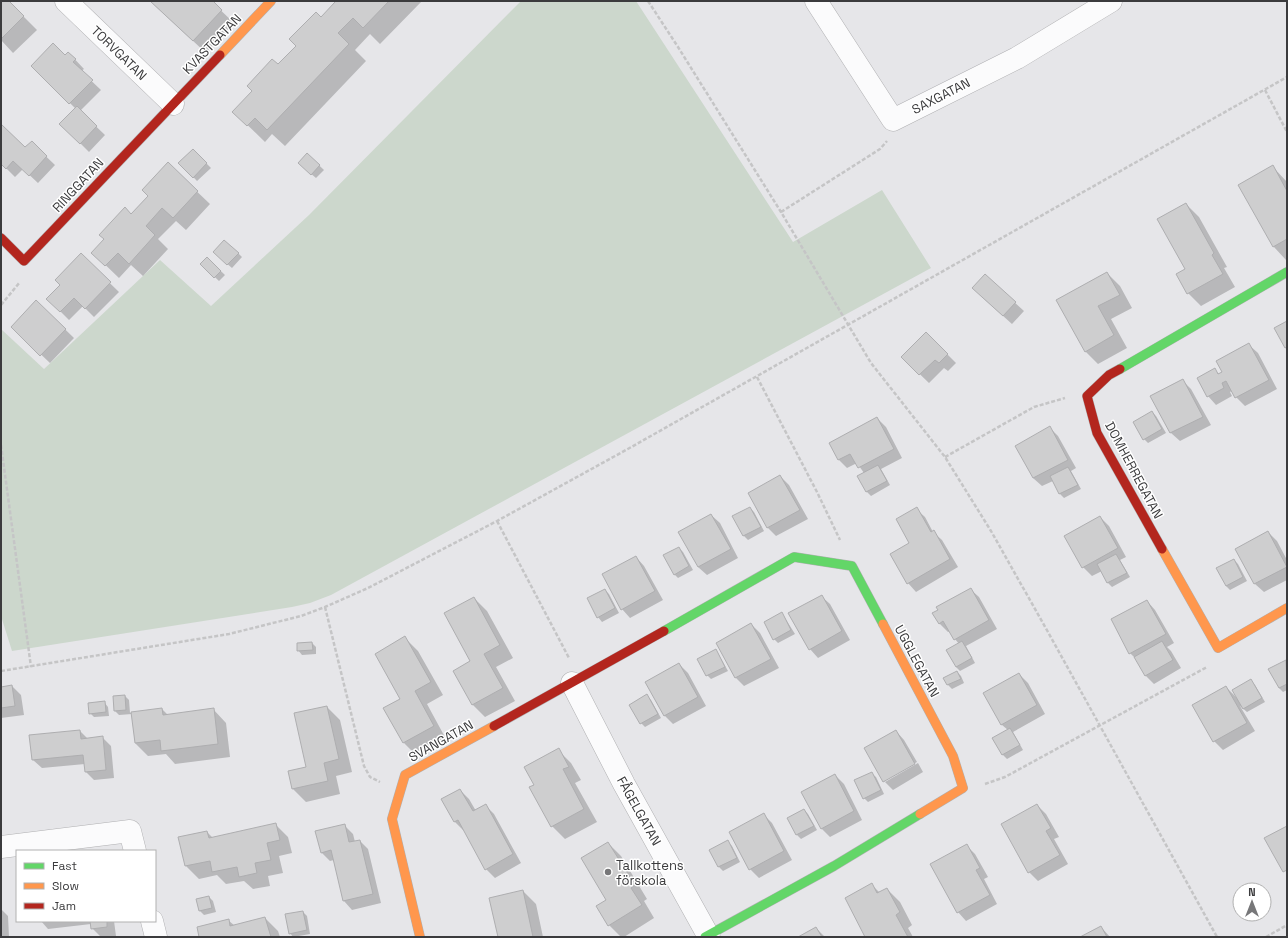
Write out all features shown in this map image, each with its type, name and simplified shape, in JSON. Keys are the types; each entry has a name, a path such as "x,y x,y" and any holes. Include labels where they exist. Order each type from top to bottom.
{"street":[{"name":"TORVGATAN","path":"66,1 173,104"},
{"name":"KVASTGATAN","path":"173,104 271,1"},
{"path":"816,1 893,120"},
{"name":"SAXGATAN","path":"893,120 1016,58 1111,1"},
{"name":"RINGGATAN","path":"24,261 173,104"},
{"path":"1,238 24,261"},
{"path":"1087,396 1108,375 1287,272"},
{"name":"DOMHERREGATAN","path":"1087,396 1097,433 1218,648"},
{"path":"572,683 794,557 852,566"},
{"name":"UGGLEGATAN","path":"852,566 953,756 963,788"},
{"path":"1218,648 1287,608"},
{"name":"SVANGATAN","path":"420,937 392,819 405,775 572,683"},
{"name":"FÅGELGATAN","path":"572,683 624,784 708,936"},
{"path":"708,936 834,866 963,788"},
{"path":"1,847 130,830 135,850"},
{"path":"152,922 156,937"}],"path":[{"path":"648,1 781,212 871,363 916,418 945,457 990,531 1048,632 1217,937"},
{"path":"1,671 230,634 282,622 326,608 400,573 497,521 757,377 1287,77"},
{"path":"1264,90 1287,132"},
{"path":"781,212 880,149 890,136 893,127 893,120"},
{"path":"1,305 20,282 24,261"},
{"path":"757,377 817,492 852,566"},
{"path":"945,457 1034,407 1059,399 1087,396"},
{"path":"1,445 31,667"},
{"path":"497,521 569,656 572,683"},
{"path":"326,608 364,766 370,776 401,790"},
{"path":"963,788 983,785 1005,776 1204,670 1212,663 1218,648"},
{"path":"1266,937 1287,925"}],"shaded area":[{"path":"521,1 636,1 793,242 882,190 931,268 331,595 310,603 292,607 12,651 1,616 1,329 44,369 160,260 211,306 309,215"}],"building":[{"path":"1,1 9,1 24,16 1,39"},
{"path":"150,1 213,1 222,10 193,41"},
{"path":"334,1 389,1 363,28 353,18 338,33 349,44 267,130 255,118 247,126 232,112 252,91 247,86 272,59 278,64 296,46 289,39 316,12 321,17 335,2"},
{"path":"53,43 65,55 68,52 76,59 73,62 93,80 69,104 31,66"},
{"path":"77,106 97,126 80,144 59,124"},
{"path":"1,124 25,147 32,141 47,156 29,176 13,161 6,169 1,164"},
{"path":"193,149 207,163 193,178 178,163"},
{"path":"307,153 320,165 311,175 298,163"},
{"path":"168,162 198,191 173,218 162,208 146,226 155,235 129,264 118,253 105,266 91,253 104,239 99,235 125,207 131,214 148,196 142,190"},
{"path":"1273,165 1287,191 1287,239 1273,247 1238,185"},
{"path":"1186,203 1214,253 1212,255 1223,274 1187,294 1176,274 1185,269 1157,219"},
{"path":"224,240 239,253 227,265 213,252"},
{"path":"81,253 111,282 85,309 74,298 60,312 46,299 60,285 55,280"},
{"path":"207,257 221,271 214,278 200,264"},
{"path":"1107,272 1120,295 1098,306 1114,335 1085,352 1056,300"},
{"path":"985,274 1016,302 1003,316 972,288"},
{"path":"36,300 66,329 40,356 11,327"},
{"path":"1287,321 1287,347 1285,348 1274,328"},
{"path":"926,332 948,354 939,363 935,360 919,375 901,357"},
{"path":"1249,343 1269,380 1235,398 1226,381 1222,383 1224,388 1207,397 1197,378 1215,368 1218,374 1222,372 1216,361"},
{"path":"1183,379 1203,417 1170,433 1150,396"},
{"path":"1152,411 1162,429 1143,440 1133,422"},
{"path":"877,417 894,449 858,468 850,454 838,460 829,443"},
{"path":"1050,426 1068,460 1033,478 1015,446"},
{"path":"878,465 887,481 866,492 857,476"},
{"path":"1068,467 1078,485 1059,494 1050,476"},
{"path":"780,475 800,510 767,528 748,493"},
{"path":"750,507 761,527 743,536 732,516"},
{"path":"917,507 931,532 934,530 950,559 907,584 890,554 909,543 896,519"},
{"path":"711,514 731,549 698,567 678,532"},
{"path":"1100,516 1118,548 1082,568 1064,536"},
{"path":"1268,531 1287,567 1254,584 1235,549"},
{"path":"679,547 689,566 674,575 663,555"},
{"path":"1116,554 1127,573 1107,583 1097,564"},
{"path":"636,556 655,591 621,610 602,574"},
{"path":"1234,559 1243,577 1226,586 1216,568"},
{"path":"971,588 989,620 954,640 943,621 939,624 932,613 938,610 936,607"},
{"path":"605,589 615,608 597,618 587,598"},
{"path":"822,595 842,631 809,650 788,613"},
{"path":"474,597 500,645 484,654 503,688 472,705 453,671 470,661 444,613"},
{"path":"1147,600 1166,634 1129,654 1111,619"},
{"path":"782,612 791,630 773,640 764,622"},
{"path":"751,623 771,659 735,678 716,643"},
{"path":"405,636 431,682 415,691 434,726 403,743 383,708 400,699 375,654"},
{"path":"962,641 972,658 956,667 946,650"},
{"path":"1162,641 1173,660 1145,676 1134,657"},
{"path":"312,642 313,650 297,651 297,643"},
{"path":"716,649 725,667 706,676 697,659"},
{"path":"1286,660 1287,684 1279,688 1268,669"},
{"path":"679,663 698,697 664,716 645,682"},
{"path":"957,671 961,679 947,685 943,678"},
{"path":"1019,673 1037,705 1001,725 983,693"},
{"path":"1251,679 1262,698 1243,709 1232,690"},
{"path":"12,685 15,706 1,708 1,687"},
{"path":"1226,686 1247,723 1213,742 1192,705"},
{"path":"647,694 658,714 640,724 629,705"},
{"path":"125,695 126,710 114,711 113,696"},
{"path":"105,701 106,712 89,714 88,703"},
{"path":"327,706 339,759 324,763 328,781 292,789 288,771 306,767 294,713"},
{"path":"162,708 163,715 214,708 218,744 161,751 160,740 135,743 131,712"},
{"path":"1010,728 1020,745 1002,755 992,738"},
{"path":"80,730 81,739 103,736 106,770 85,772 83,755 32,760 29,735"},
{"path":"896,730 915,764 883,782 864,748"},
{"path":"559,748 569,767 563,769 584,809 551,827 529,787 534,785 524,767"},
{"path":"872,772 881,790 863,799 854,780"},
{"path":"835,774 854,811 821,829 801,792"},
{"path":"460,789 473,811 486,804 513,854 485,870 458,820 454,822 441,799"},
{"path":"1037,804 1051,828 1046,831 1060,855 1028,873 1001,824"},
{"path":"804,809 814,826 796,835 787,818"},
{"path":"764,813 784,851 749,870 729,832"},
{"path":"276,823 280,840 267,843 271,860 255,863 257,873 239,877 237,867 212,872 210,861 185,866 178,837 207,831 209,838"},
{"path":"345,824 349,842 360,840 373,894 343,901 331,850 321,853 315,831"},
{"path":"1287,826 1287,870 1283,872 1264,838"},
{"path":"728,840 737,858 718,867 709,850"},
{"name":"Tallkottens förskola","path":"608,842 635,885 631,888 642,905 608,926 596,906 606,900 581,858"},
{"path":"967,844 980,868 976,870 990,895 957,913 930,864"},
{"path":"872,883 877,893 887,888 900,912 896,915 908,937 865,937 845,898"},
{"path":"523,890 533,937 498,937 489,898"},
{"path":"209,896 212,908 199,911 196,899"},
{"path":"303,911 307,930 289,934 285,914"},
{"path":"265,917 271,937 199,937 197,927 229,919 230,926"},
{"path":"90,922 107,922 107,927 91,929"},
{"path":"1101,926 1107,937 1080,937"},
{"path":"816,927 822,937 798,937"}],"traffic: fast":[{"path":"1120,369 1287,272"},
{"path":"664,631 794,557 852,566 883,624"},
{"path":"705,937 834,866 920,814"}],"traffic: slow":[{"path":"220,55 271,1"},
{"path":"1162,549 1218,648 1287,608"},
{"path":"883,624 953,756 963,788 920,814"},
{"path":"420,937 392,819 405,775 494,726"}],"traffic: jam":[{"path":"1,238 24,261 220,55"},
{"path":"1120,369 1109,375 1087,396 1097,433 1162,549"},
{"path":"494,726 664,631"}],"place":[{"name":"Tallkottens förskola","path":"608,872"}]}
